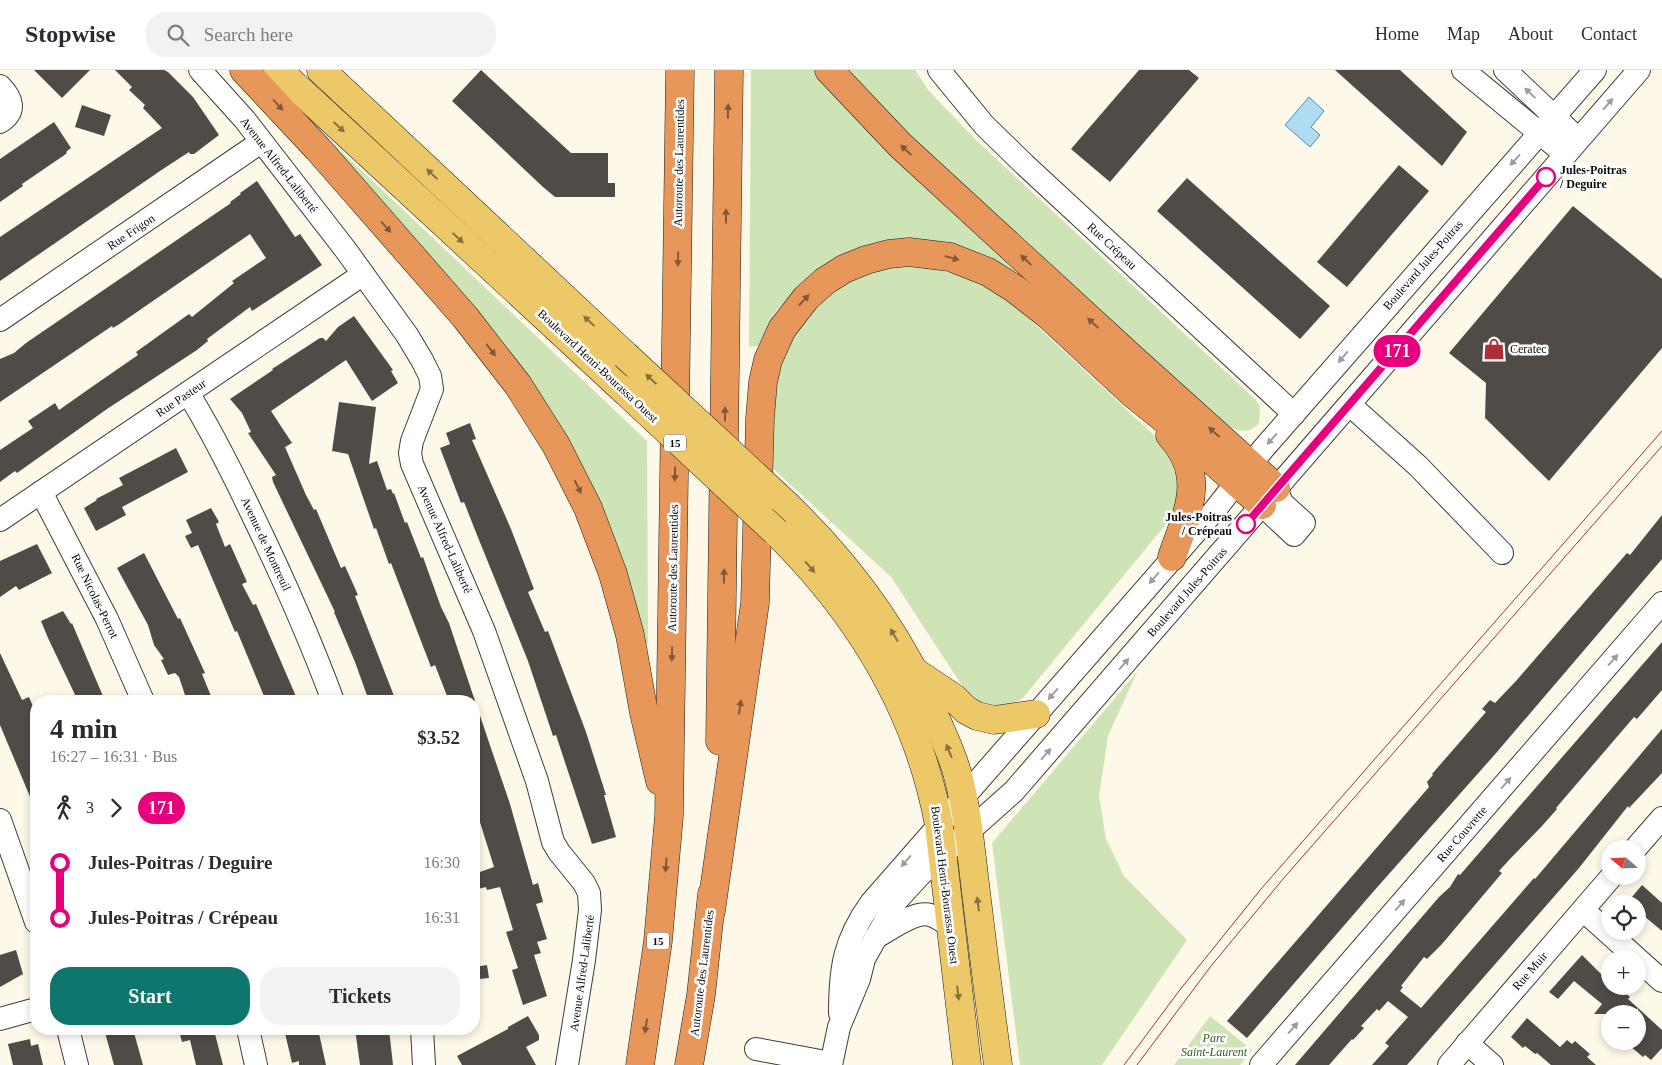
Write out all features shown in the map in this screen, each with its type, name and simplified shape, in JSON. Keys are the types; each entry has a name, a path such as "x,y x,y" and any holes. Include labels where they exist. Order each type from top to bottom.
{"highway":[{"path":"244,70 318,150 465,317 518,385 556,445 597,529 620,595 630,635 644,713 669,816"},
{"name":"Autoroute des Laurentides","path":"640,1065 658,941 669,816 680,70"},
{"name":"Autoroute des Laurentides","path":"689,1065 701,995 711,911 720,759 728,70"},
{"path":"830,70 900,145 1134,360 1244,474 1269,497"},
{"path":"711,911 755,603 758,448 763,382 768,360 776,340 794,311 831,276 866,260 889,254 909,252 950,257 988,272 1024,295 1047,314 1132,393 1183,434 1244,474"},
{"path":"1132,393 1181,448 1190,472 1192,482 1190,501 1172,557"}],"main road":[{"name":"Boulevard Henri-Bourassa Ouest","path":"278,70 776,532 836,598 877,657 899,700 916,743 934,801 939,825 967,1065"},
{"path":"322,70 806,524 854,577 884,619 928,699 956,767 968,832 998,1065"},
{"path":"914,671 954,698 966,710 977,716 994,720 1036,714"}],"street":[{"name":"Avenue Alfred-Laliberté","path":"200,70 245,120 345,249 407,335 430,376 431,394 412,441 410,453 412,464 456,563 487,640 537,781 553,842 584,883 589,893 590,910 584,960 567,1065"},
{"name":"Rue Crépeau","path":"939,70 984,125 1017,157 1294,414"},
{"path":"1463,70 1539,133 1572,147"},
{"path":"1505,70 1554,116 1572,147"},
{"name":"Boulevard Jules-Poitras","path":"839,1027 841,969 846,946 856,923 871,903 1294,414 1595,70"},
{"name":"Boulevard Jules-Poitras","path":"839,1027 859,980 864,959 897,900 942,854 1014,791 1639,70"},
{"path":"0,86 9,96 12,107 9,114 0,122"},
{"name":"Rue Frigon","path":"0,320 261,142"},
{"name":"Rue Pasteur","path":"0,520 362,275"},
{"name":"Avenue de Montreuil","path":"188,393 230,468 258,526 304,629 331,695"},
{"path":"1350,405 1418,466 1502,553"},
{"name":"Rue Nicolas-Perrot","path":"41,492 107,619 140,695"},
{"name":"Rue Couvrette","path":"1262,1065 1662,603"},
{"path":"1644,840 1662,818"},
{"path":"0,820 30,905"},
{"name":"Rue Muir","path":"1448,1065 1604,885"},
{"path":"1583,910 1662,981"},
{"path":"874,939 908,919 924,914 938,918 950,927"},
{"path":"0,1019 30,1011"},
{"path":"756,1049 831,1064 839,1027"},
{"path":"70,1035 77,1065"},
{"path":"249,1035 256,1065"},
{"path":"422,1035 424,1065"},
{"path":"1467,1043 1492,1065"}],"green space":[{"path":"751,70 816,70 1018,268 1012,275 976,254 825,266 794,291 776,311 759,346 749,347"},
{"path":"844,70 915,70 929,91 977,141 1255,399 1260,407 1259,423 1253,429 1246,431 1231,428 901,131"},
{"path":"264,78 647,441 648,644 638,643 574,463"},
{"path":"919,264 972,279 1008,299 1157,438 1169,459 1177,482 1177,498 1171,518 1022,699 1006,707 978,703 961,684 891,577 768,464 773,400 779,364 792,331 815,305 859,274 891,267"},
{"path":"1137,672 1108,736 1099,796 1106,839 1124,876 1187,940 1102,1065 1020,1065 992,843"},
{"name":"Parc Saint-Laurent","path":"1210,1016 1252,1050 1240,1065 1174,1065"}],"water":[{"path":"1309,97 1324,111 1311,127 1320,135 1310,147 1285,125"}],"building":[{"path":"34,70 90,70 62,98"},
{"path":"115,70 164,70 168,72 193,97 219,135 194,154 189,152 160,171 0,281 0,237 162,128 143,108 145,105 129,90 132,87"},
{"path":"481,70 571,153 608,153 608,183 615,183 615,197 555,197 452,101"},
{"path":"1139,70 1189,70 1199,78 1110,182 1071,149"},
{"path":"1335,70 1400,70 1467,132 1442,166"},
{"path":"82,105 111,115 104,136 75,127"},
{"path":"54,122 71,148 66,154 22,184 23,186 0,202 0,159"},
{"path":"1399,165 1429,191 1347,287 1317,262"},
{"path":"1187,178 1330,306 1300,339 1157,211"},
{"path":"257,181 295,237 300,234 322,265 252,311 250,307 207,339 208,341 197,350 107,409 17,473 15,471 0,482 0,450 33,428 28,421 55,403 59,410 138,355 136,352 189,314 192,317 234,283 232,281 266,258 250,234 121,323 113,328 112,326 0,402 0,359 14,353 231,203 240,193"},
{"path":"1573,206 1662,279 1662,348 1549,481 1485,418 1486,383 1449,353"},
{"path":"354,316 393,370 391,371 398,383 372,401 346,360 271,411 292,443 285,447 306,495 314,510 316,509 341,568 345,566 358,595 355,596 394,695 367,695 335,612 273,482 272,477 276,475 248,433 251,432 242,413 230,399 320,338 326,341 338,327"},
{"path":"339,402 376,407 369,464 377,461 387,490 391,489 394,493 405,523 407,522 421,558 423,557 441,607 449,623 473,695 447,695 435,665 431,667 391,563 389,564 376,528 374,529 348,454 332,451"},
{"path":"470,423 476,439 472,440 511,529 534,589 528,592 545,632 548,631 586,732 606,795 604,795 616,837 592,844 556,735 553,736 528,661 464,502 461,503 440,448 450,444 446,433"},
{"path":"176,448 188,472 122,507 126,515 96,531 84,508 96,499 123,485 119,478"},
{"path":"211,508 219,522 216,524 225,547 230,544 247,582 242,584 253,605 256,604 295,695 264,695 198,545 191,548 185,536 192,533 186,520"},
{"path":"1662,515 1662,559 1497,752 1247,1038 1227,1021 1429,787 1427,782 1432,774 1486,712 1482,709 1490,700 1495,703 1516,681 1627,553 1630,555"},
{"path":"37,544 52,573 19,590 16,586 0,597 0,561"},
{"path":"144,553 178,619 180,618 205,673 202,674 211,695 185,695 179,677 175,673 168,675 161,660 164,659 154,645 148,625 117,568"},
{"path":"63,611 72,623 102,695 75,695 41,621"},
{"path":"1662,642 1662,690 1637,719 1634,717 1557,809 1499,871 1502,873 1442,944 1427,959 1424,957 1401,986 1403,987 1400,991 1421,1008 1535,879 1662,729 1662,773 1629,808 1628,806 1579,868 1407,1065 1372,1065 1389,1046 1385,1043 1408,1017 1388,1001 1379,1011 1377,1009 1361,1026 1364,1028 1329,1065 1295,1065 1439,897 1450,887 1458,874 1460,875"},
{"path":"0,653 22,700 29,697 30,699 30,797 0,725"},
{"path":"480,716 510,804 533,885 538,883 543,902 536,904 547,939 537,942 541,953 534,955 547,996 523,1005 512,970 518,968 506,932 513,930 500,887 487,890 486,887 480,888 480,872 494,867 480,822"},
{"path":"1642,885 1662,903 1662,931 1646,918 1646,895 1634,895"},
{"path":"16,950 23,974 0,987 0,955"},
{"path":"1582,955 1601,974 1601,995 1628,995 1630,997 1628,999 1635,1005 1601,1005 1574,981 1558,999 1549,992"},
{"path":"487,965 489,978 480,979 480,966"},
{"path":"1601,1005 1601,1014 1594,1014"},
{"path":"1646,1015 1662,1030 1662,1048 1651,1060 1645,1055 1643,1057 1635,1050 1646,1050"},
{"path":"528,1016 539,1035 539,1040 526,1047 536,1065 462,1065 457,1056 508,1029 508,1027"},
{"path":"1527,1018 1560,1047 1567,1040 1572,1044 1575,1041 1590,1054 1587,1057 1596,1065 1551,1065 1537,1053 1535,1054 1525,1046 1523,1048 1511,1037"},
{"path":"106,1035 135,1035 143,1065 114,1065"},
{"path":"180,1035 215,1035 223,1065 196,1065 190,1040 182,1042"},
{"path":"285,1035 319,1035 326,1065 299,1065 299,1061 292,1063"},
{"path":"356,1035 390,1035 393,1065 360,1065"},
{"path":"30,1039 31,1046 38,1044 43,1065 13,1065 8,1044"}],"tram line":[{"path":"1124,1065 1179,991 1261,889 1662,431"},
{"path":"1137,1065 1211,966 1283,879 1662,446"}],"bus line":[{"name":"171","path":"1246,524 1546,177"}],"place":[{"name":"Jules-Poitras / Deguire","path":"1546,177"},
{"name":"Ceratec","path":"1494,349"},
{"name":"Jules-Poitras / Crépeau","path":"1246,524"}]}
